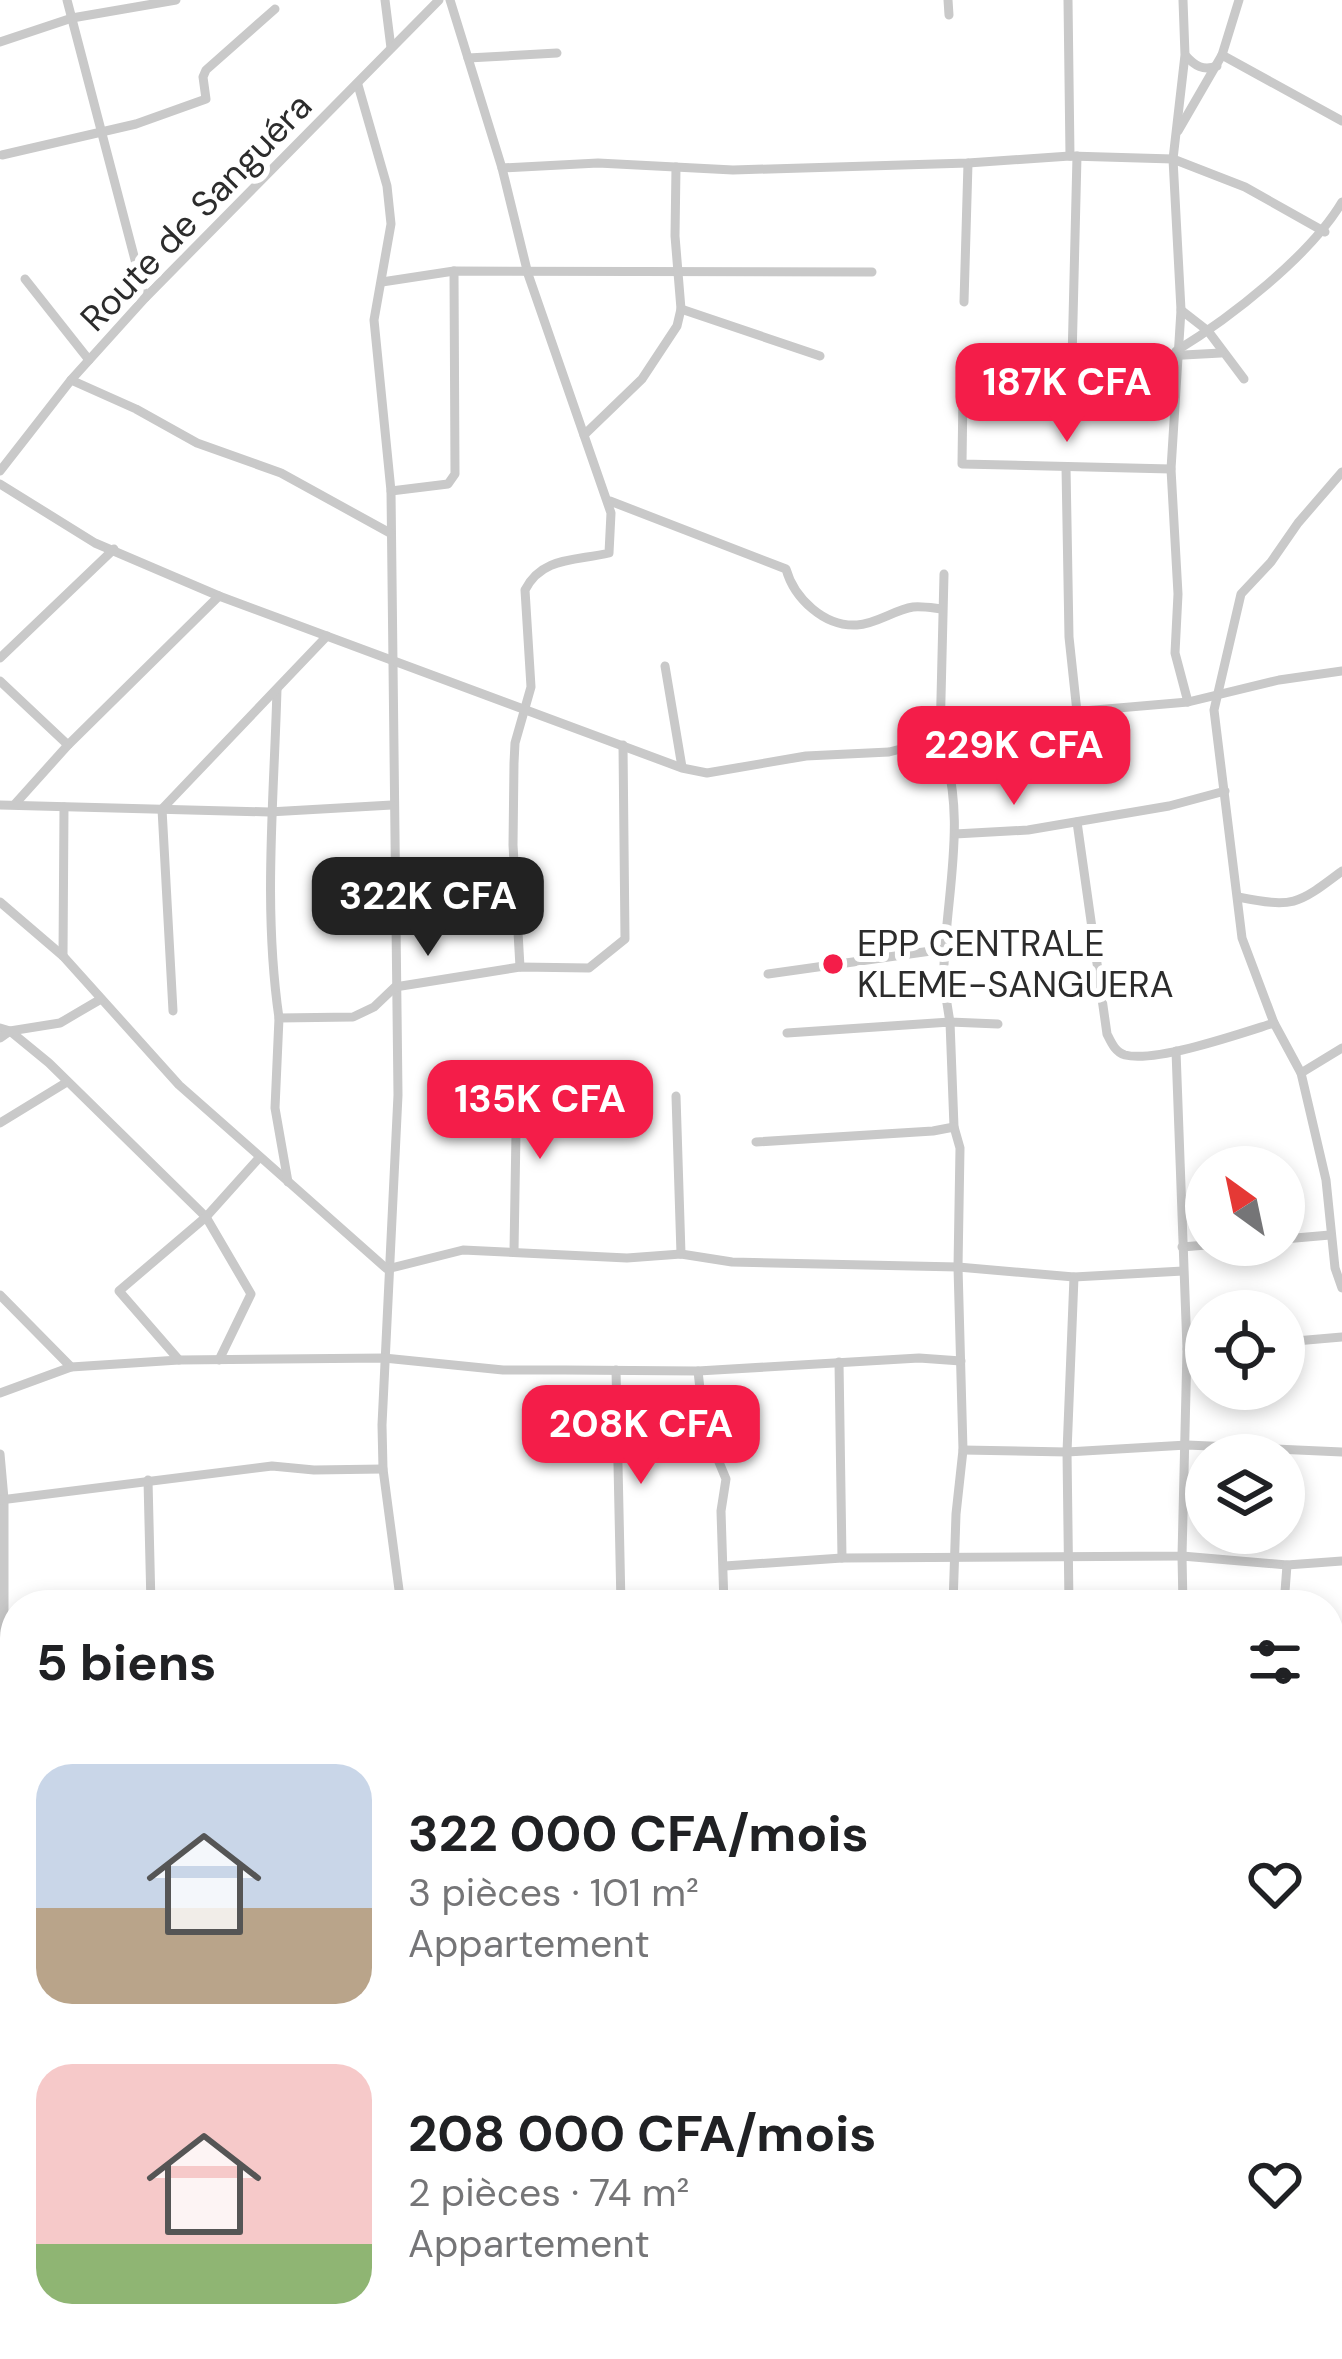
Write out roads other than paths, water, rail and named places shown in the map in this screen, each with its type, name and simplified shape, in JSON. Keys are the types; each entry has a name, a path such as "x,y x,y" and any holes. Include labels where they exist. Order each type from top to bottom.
{"street":[{"path":"67,0 145,298"},
{"path":"0,42 72,18 176,0"},
{"path":"385,0 391,48"},
{"name":"Route de Sanguéra","path":"0,471 71,380 145,298 440,0"},
{"path":"450,0 529,274 610,501 609,553 574,556 540,570 525,590 531,687 522,710 514,763 520,967"},
{"path":"948,0 949,15"},
{"path":"1068,0 1072,360"},
{"path":"1183,0 1185,55 1173,159 1180,310 1171,469 1178,594 1175,652 1188,702"},
{"path":"1175,136 1219,61 1239,0"},
{"path":"2,155 136,124 206,99 203,74 275,9"},
{"path":"468,58 557,53"},
{"path":"1185,55 1195,66 1219,61 1342,122"},
{"path":"358,85 388,186 391,224 374,320 391,490 398,1095 382,1469 399,1590"},
{"path":"502,168 598,163 733,170 1073,156 1173,159 1245,187 1324,232"},
{"path":"964,302 968,163"},
{"path":"584,435 642,379 677,326 681,309 676,272 676,167"},
{"path":"1176,355 1324,232 1342,202"},
{"path":"382,282 454,271 872,272"},
{"path":"391,490 448,484 455,474 454,271"},
{"path":"25,279 89,360"},
{"path":"681,309 820,356"},
{"path":"1180,310 1208,331 1244,379"},
{"path":"1171,469 962,464 967,380 994,365 1222,353"},
{"path":"71,380 197,443 281,473 390,533"},
{"path":"1066,467 1069,637 1077,712"},
{"path":"1342,472 1241,594 1214,710 1242,938 1274,1023 1301,1073 1326,1180 1330,1235 1342,1288"},
{"path":"0,484 95,543 218,596 706,773 806,756 889,752 940,739 991,718 1188,702 1342,670"},
{"path":"610,501 786,569 791,588 802,602 831,619 856,625 914,607 942,609"},
{"path":"0,658 114,550"},
{"path":"944,574 940,739 949,764 956,834 943,969 954,1127 960,1148 963,1450 954,1590"},
{"path":"15,804 218,596"},
{"path":"172,1011 162,809 327,636"},
{"path":"665,666 682,768"},
{"path":"0,681 68,746"},
{"path":"277,689 269,812 279,1018 275,1108 288,1183"},
{"path":"279,1018 353,1017 374,1007 395,987 520,967 589,968 625,939 622,746"},
{"path":"956,834 1028,830 1169,806 1225,791"},
{"path":"0,806 269,812 392,806"},
{"path":"63,956 64,807"},
{"path":"1077,822 1107,1034 1115,1048 1127,1055 1176,1051 1274,1023"},
{"path":"1238,897 1282,906 1307,896 1342,871"},
{"path":"0,902 63,956 179,1085 387,1269"},
{"path":"768,974 945,949"},
{"path":"3,1032 60,1023 101,999"},
{"path":"787,1033 950,1022 998,1024"},
{"path":"3,1032 67,1082 206,1217 251,1294 219,1360"},
{"path":"1301,1073 1342,1048"},
{"path":"1176,1051 1185,1297"},
{"path":"514,1251 517,1073"},
{"path":"0,1124 67,1082"},
{"path":"676,1096 681,1254"},
{"path":"756,1142 954,1127"},
{"path":"179,1360 119,1291 206,1217 259,1158"},
{"path":"1326,1180 1342,1173"},
{"path":"1305,1237 1330,1235"},
{"path":"387,1269 448,1252 514,1251 627,1258 681,1254 732,1262 958,1267 1074,1277 1184,1271"},
{"path":"1070,1590 1066,1452 1074,1277"},
{"path":"0,1295 71,1367"},
{"path":"1305,1340 1342,1337"},
{"path":"0,1393 71,1367 179,1360 384,1358 502,1370 698,1370 961,1361"},
{"path":"839,1362 842,1558"},
{"path":"616,1370 621,1590"},
{"path":"698,1370 704,1426 726,1479 721,1511 724,1590"},
{"path":"963,1450 1066,1452 1185,1445"},
{"path":"1305,1450 1342,1452"},
{"path":"0,1454 5,1590"},
{"path":"2,1500 272,1466 382,1469"},
{"path":"148,1480 152,1590"},
{"path":"1183,1590 1185,1489"},
{"path":"724,1566 842,1558 1069,1555 1182,1556 1287,1565 1342,1561"},
{"path":"1285,1590 1287,1565"}],"place":[{"name":"EPP CENTRALE KLEME-SANGUERA","path":"833,964"}]}
